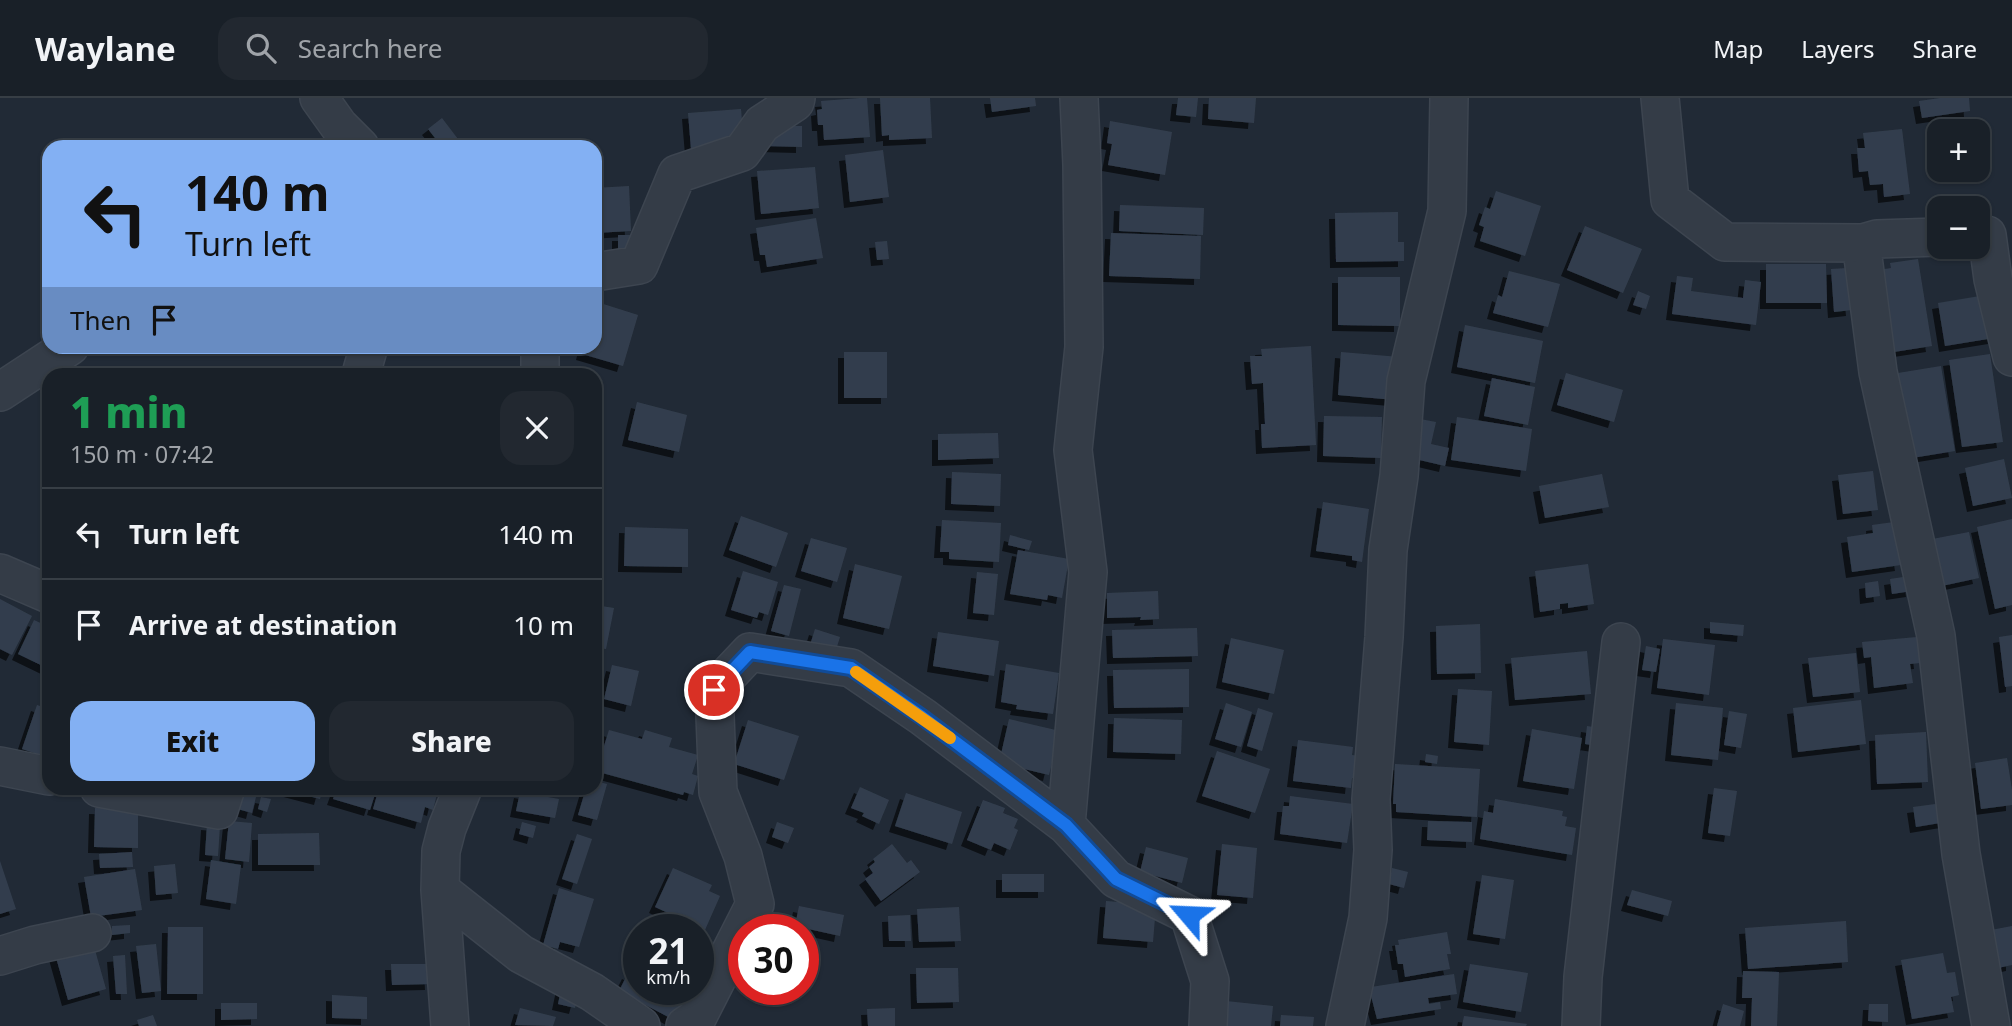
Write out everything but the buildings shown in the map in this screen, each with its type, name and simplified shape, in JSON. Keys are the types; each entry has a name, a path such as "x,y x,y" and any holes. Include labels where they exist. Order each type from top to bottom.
{"street":[{"path":"319,98 353,140"},
{"path":"602,271 639,265 677,174 742,152 762,124 795,102 796,98"},
{"path":"1066,825 1088,572 1073,450 1084,347 1079,98"},
{"path":"1345,1026 1368,918 1373,850 1371,799 1388,550 1399,476 1406,381 1447,211 1449,98"},
{"path":"1660,98 1670,200 1725,242 1863,243 1877,239 1927,237"},
{"path":"1992,235 1993,279 2012,358"},
{"path":"1863,243 1878,372 1936,636 1961,854 1992,1026"},
{"path":"0,392 58,354"},
{"path":"0,573 42,591"},
{"path":"1581,1026 1583,977 1621,642"},
{"path":"685,1026 697,1018 755,904 743,856 718,792 714,690 750,652 851,668 922,717 1066,825 1116,879 1189,915 1210,981 1208,1026"},
{"path":"0,766 42,775"},
{"path":"137,795 219,810 224,795"},
{"path":"450,1026 440,890 442,851 447,828 460,795"},
{"path":"440,890 522,954 593,992 641,1026"},
{"path":"0,956 35,945 92,933"}],"slow traffic":[{"path":"856,672 950,738"}],"route":[{"path":"714,690 750,652 851,668 922,717 1066,825 1116,879 1189,915"}]}
